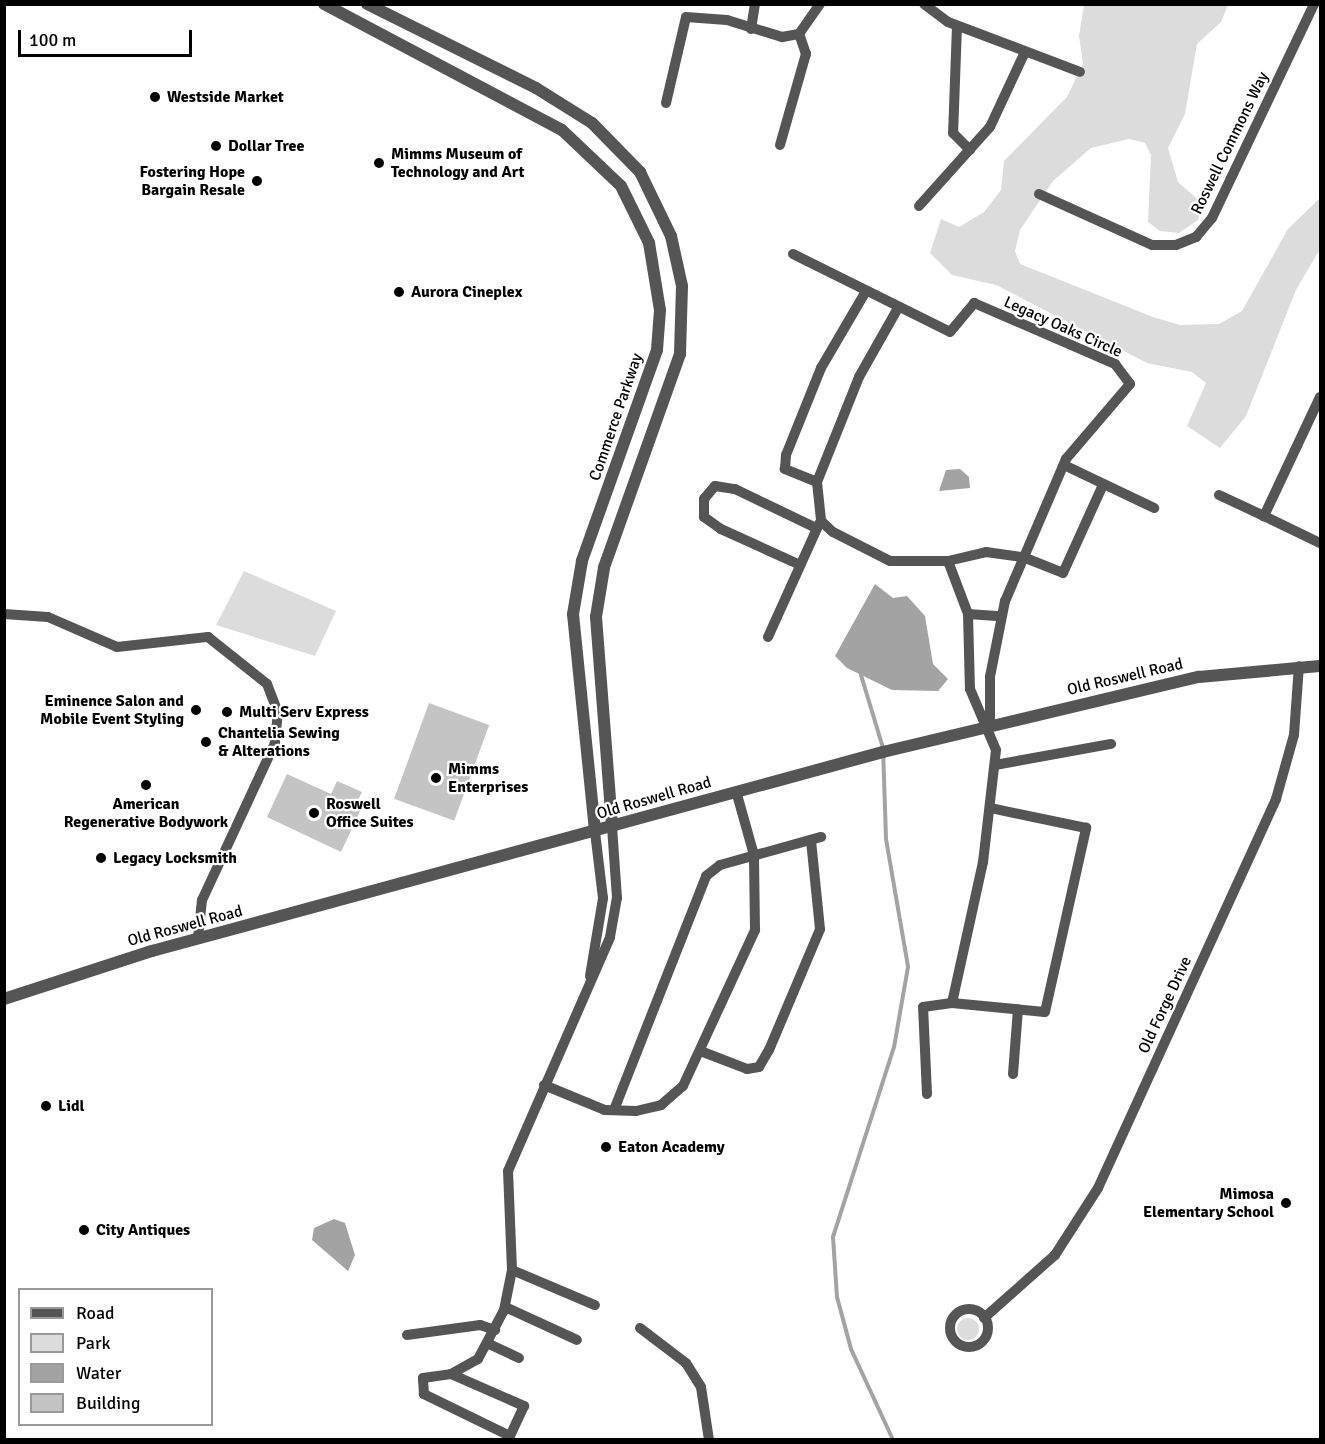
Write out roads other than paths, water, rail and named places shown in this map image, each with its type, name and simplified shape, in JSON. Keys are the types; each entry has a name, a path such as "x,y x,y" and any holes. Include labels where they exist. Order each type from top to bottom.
{"street":[{"name":"Commerce Parkway","path":"324,4 562,130 621,186 649,243 660,309 657,350 585,554 573,615 595,832"},
{"path":"367,4 537,88 592,123 639,172 671,236 683,309 680,354 604,568 596,617 612,827 615,918 585,1002 544,1085 508,1171 512,1270 505,1307 489,1344 478,1359 451,1374 423,1378 424,1394 510,1436 524,1406 451,1374"},
{"path":"751,29 755,4"},
{"path":"666,103 686,17 710,16 782,37 800,34 820,4"},
{"path":"924,4 957,26 1024,54 1080,72"},
{"name":"Roswell Commons Way","path":"1039,194 1152,245 1176,245 1196,237 1212,218 1314,4"},
{"path":"957,26 953,133 970,150"},
{"path":"780,146 806,54 800,34"},
{"path":"919,206 970,150 998,112 1024,54"},
{"name":"Legacy Oaks Circle","path":"793,254 950,332 974,303 1124,371 1130,384 1121,399 1064,465 1023,558 1000,616 990,677 990,726"},
{"path":"817,482 785,470 786,455 821,369 866,291"},
{"path":"768,637 798,564 818,524 817,482 860,377 898,308"},
{"path":"1264,516 1320,397"},
{"path":"1064,465 1154,508"},
{"path":"798,564 721,530 704,517 704,499 715,486 735,489 818,524 890,561 948,561 986,552 1023,558 1064,573 1103,485"},
{"path":"1220,495 1320,543"},
{"path":"948,561 968,614 970,689 990,726 995,765 990,808 952,1003"},
{"path":"4,614 48,618 117,646 208,637 267,684 278,712 275,744 202,900 198,939"},
{"path":"968,614 1000,616"},
{"name":"Old Roswell Road","path":"4,999 198,939 595,832 736,791 990,726 1199,677 1299,666 1320,666"},
{"name":"Old Forge Drive","path":"984,1318 1054,1255 1098,1188 1276,799 1294,735 1299,666"},
{"path":"995,765 1111,744"},
{"path":"544,1085 614,1110 661,1104 682,1086 703,1052 755,930 754,855 736,791"},
{"path":"927,1094 923,1007 952,1003 1045,1012 1086,828 990,808"},
{"path":"585,1002 603,898 595,832"},
{"path":"614,1110 706,876 720,865 816,839 820,929 769,1050 759,1067 747,1069 703,1052"},
{"path":"1013,1074 1018,1009"},
{"path":"512,1270 595,1305"},
{"path":"505,1307 577,1340"},
{"path":"407,1335 480,1325 495,1330"},
{"path":"640,1328 686,1363 701,1387 709,1440"},
{"path":"489,1344 519,1358"}],"water":[{"path":"960,469 969,477 970,488 939,491 946,470"},
{"path":"875,584 893,598 907,596 925,616 933,664 948,679 938,691 892,690 847,668 835,656"},
{"path":"334,1219 345,1223 355,1255 348,1271 312,1240 314,1228"}],"waterway":[{"path":"861,675 883,748 886,839 908,967 894,1047 833,1237 837,1297 851,1349 893,1440"}],"place":[{"name":"Westside Market","path":"155,97"},
{"name":"Dollar Tree","path":"216,146"},
{"name":"Mimms Museum of Technology and Art","path":"379,163"},
{"name":"Fostering Hope Bargain Resale","path":"257,181"},
{"name":"Aurora Cineplex","path":"399,292"},
{"name":"Eminence Salon and Mobile Event Styling","path":"196,710"},
{"name":"Multi Serv Express","path":"227,712"},
{"name":"Chantelia Sewing & Alterations","path":"206,742"},
{"name":"Mimms Enterprises","path":"436,778"},
{"name":"American Regenerative Bodywork","path":"146,785"},
{"name":"Roswell Office Suites","path":"314,813"},
{"name":"Legacy Locksmith","path":"101,858"},
{"name":"Lidl","path":"46,1106"},
{"name":"Eaton Academy","path":"606,1147"},
{"name":"Mimosa Elementary School","path":"1286,1203"},
{"name":"City Antiques","path":"84,1230"}]}
